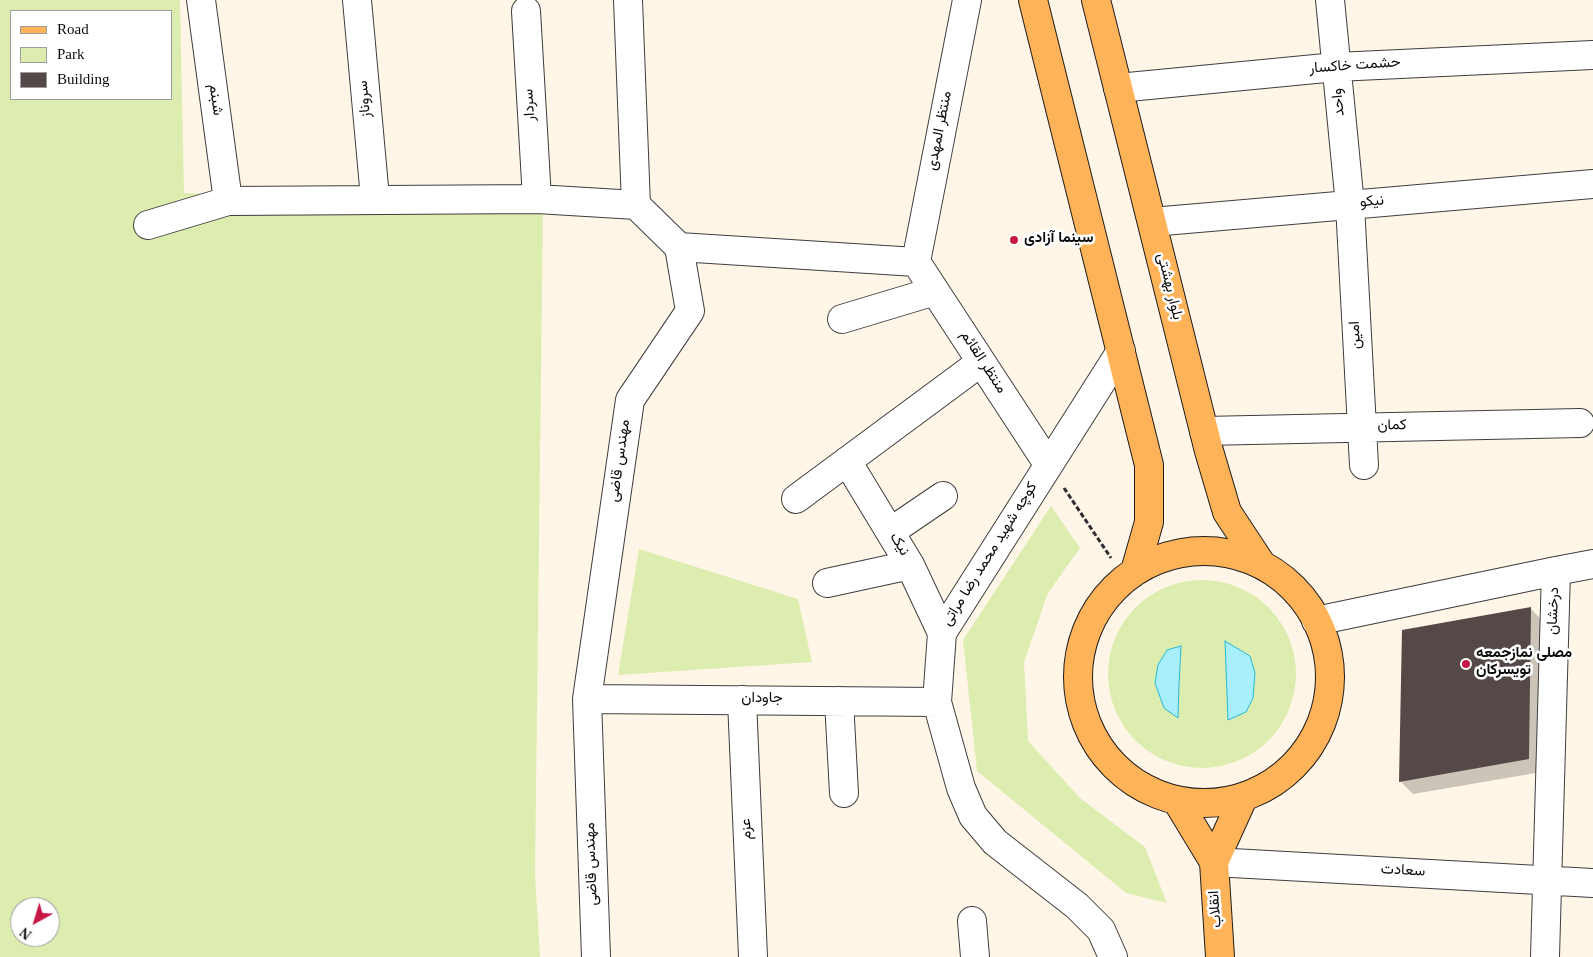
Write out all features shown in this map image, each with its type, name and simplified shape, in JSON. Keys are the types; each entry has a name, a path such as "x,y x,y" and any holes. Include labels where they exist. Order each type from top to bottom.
{"main road":[{"path":"1033,0 1149,465 1149,522 1130,575"},
{"name":"بلوار بهشتی","path":"1096,0 1204,432 1227,512 1262,565"},
{"path":"1198,551 1231,554 1262,565 1289,584 1311,609 1325,639 1331,672 1328,704 1317,736 1298,763 1273,784 1243,798 1210,804 1177,801 1146,790 1119,771 1097,746 1083,716 1077,683 1080,650 1091,619 1110,592 1130,575 1165,556 1198,551"},
{"path":"1214,862 1243,798"},
{"path":"1177,801 1214,862"},
{"name":"انقلاب","path":"1214,862 1220,957"}],"street":[{"name":"شبنم","path":"200,0 228,201"},
{"name":"سروناز","path":"357,0 375,198"},
{"path":"628,0 636,205"},
{"name":"منتظر المهدی","path":"916,262 967,0"},
{"name":"واحد","path":"1330,0 1350,205"},
{"name":"سردار","path":"526,11 537,198"},
{"name":"حشمت خاکسار","path":"1118,88 1336,67 1593,55"},
{"name":"نیکو","path":"1152,222 1593,184"},
{"path":"148,225 228,201 375,198 537,198 636,205 679,248 916,262"},
{"name":"امین","path":"1350,205 1364,465"},
{"name":"مهندس قاضی","path":"596,957 587,699 630,400 690,311 679,248"},
{"name":"منتظر القائم","path":"916,262 1048,464"},
{"path":"842,319 934,291"},
{"name":"کوچه شهید محمد رضا مراتی","path":"1113,957 1101,930 1077,906 996,842 973,816 961,788 937,702 942,633 1121,351"},
{"path":"796,499 981,362"},
{"name":"کمان","path":"1204,432 1580,423"},
{"name":"نیک","path":"847,461 910,565 942,633"},
{"path":"890,532 943,496"},
{"path":"1556,571 1593,564"},
{"path":"827,583 910,565"},
{"name":"درخشان","path":"1316,621 1556,571 1545,957"},
{"name":"جاودان","path":"587,699 937,702"},
{"name":"عزم","path":"742,700 753,957"},
{"path":"839,701 844,793"},
{"name":"سعادت","path":"1214,862 1593,882"},
{"path":"972,921 975,957"}],"path":[{"path":"1048,464 1130,575"}],"green space":[{"path":"0,0 180,0 184,193 543,209 535,875 540,957 0,957"},
{"path":"1051,506 1080,548 1048,593 1024,662 1028,741 1080,798 1145,847 1167,903 1126,893 977,771 963,640"},
{"path":"639,549 798,599 812,662 618,675"},
{"path":"1193,580 1211,580 1238,587 1269,607 1289,638 1296,665 1296,683 1289,710 1269,741 1238,761 1211,768 1193,768 1175,764 1158,757 1142,747 1129,734 1119,718 1112,701 1108,683 1108,665 1112,647 1119,630 1129,614 1142,601 1158,591 1175,584"}],"water":[{"path":"1225,641 1250,656 1255,673 1253,698 1246,712 1228,720"},
{"path":"1181,646 1178,718 1164,708 1155,683 1158,665 1167,650"}],"building":[{"name":"مصلی نمازجمعه تویسرکان","path":"1531,607 1529,759 1399,782 1402,630"}],"place":[{"name":"سینما آزادی","path":"1014,240"},
{"name":"مصلی نمازجمعه تویسرکان","path":"1466,664"}]}
